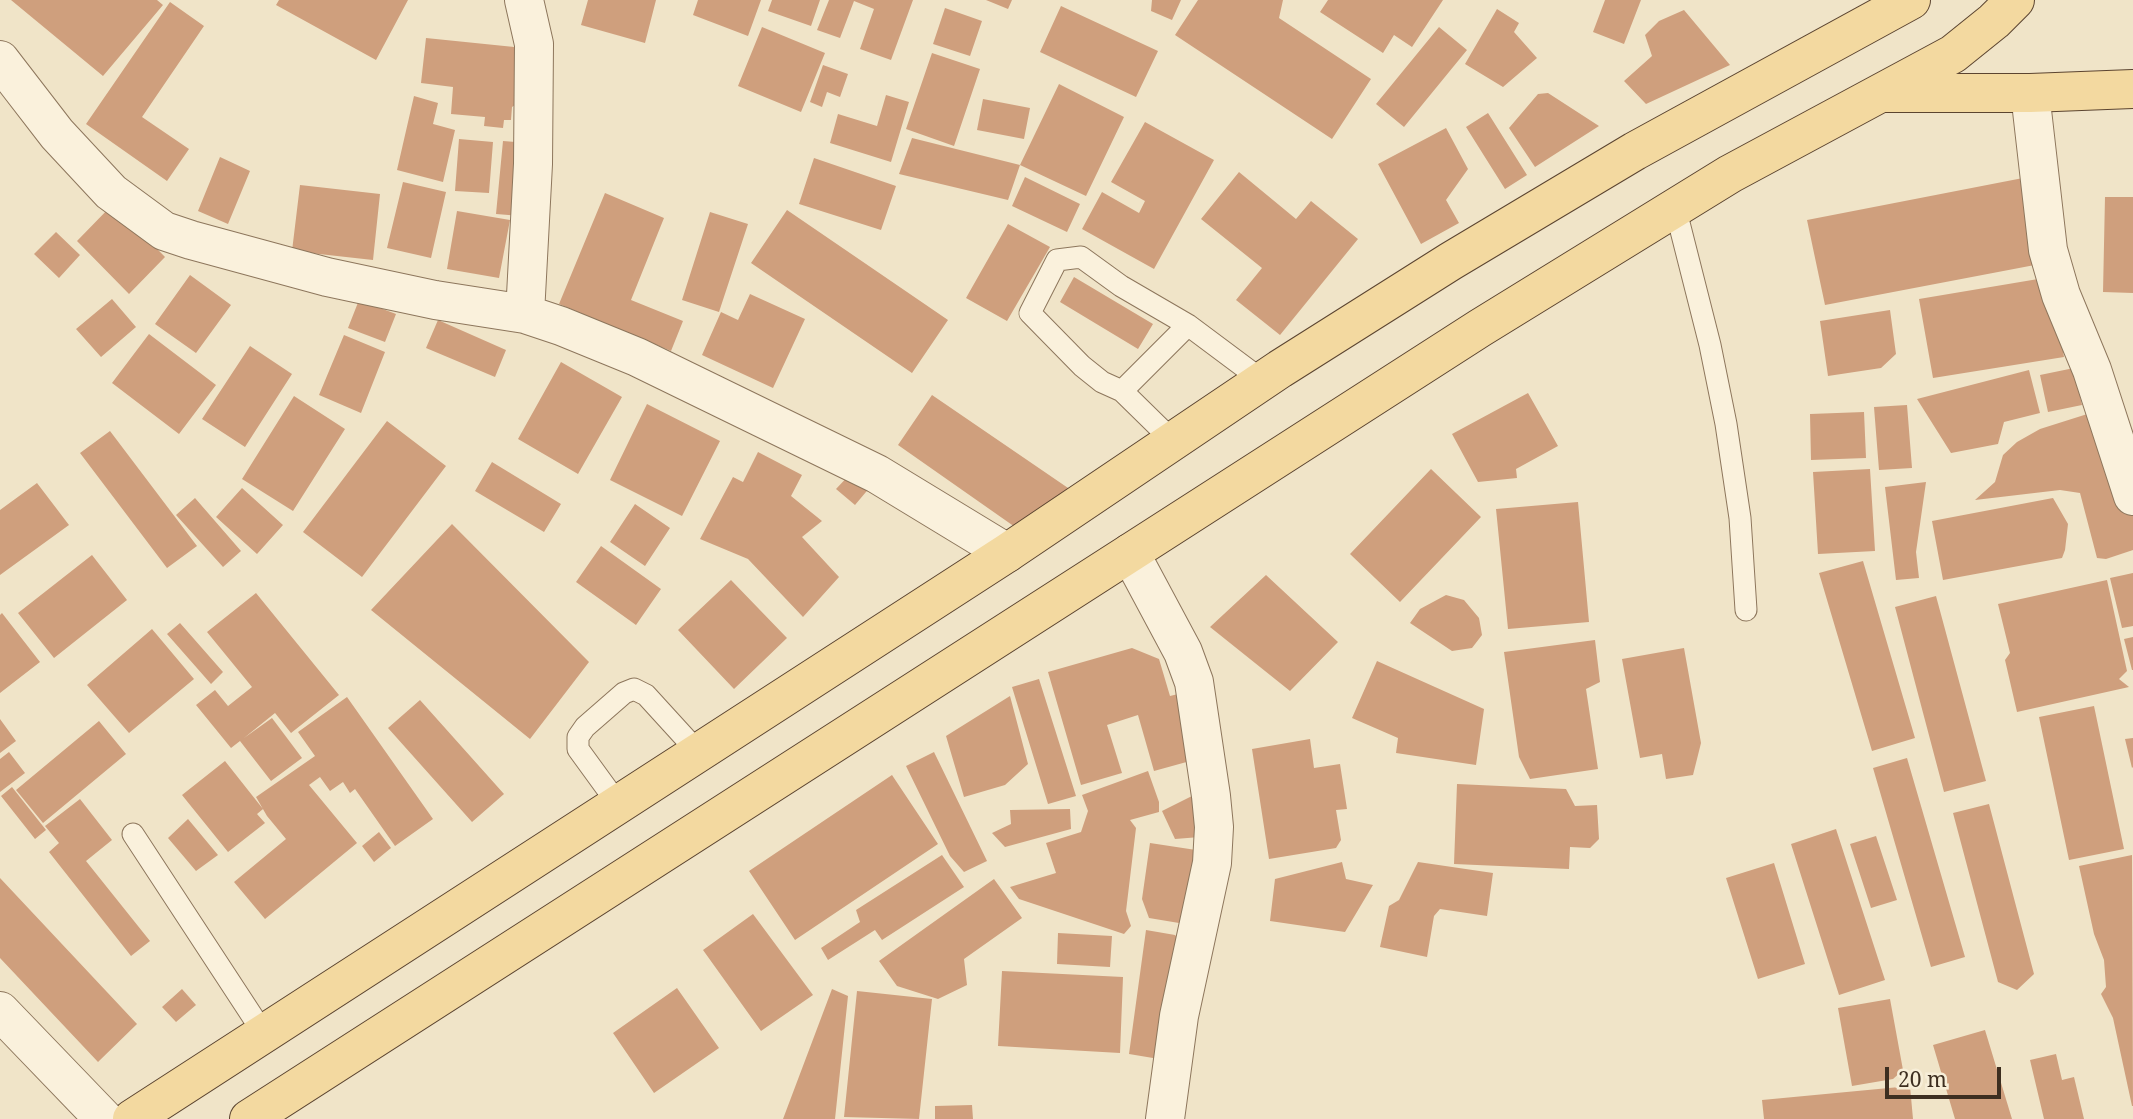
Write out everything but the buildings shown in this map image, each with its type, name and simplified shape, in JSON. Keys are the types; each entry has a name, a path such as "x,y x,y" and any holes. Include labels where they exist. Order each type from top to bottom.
{"main road":[{"path":"132,1119 1007,553 1262,381 1451,261 1879,10 1911,0"},
{"path":"249,1119 1480,328 1730,174 1953,54 2015,0"},
{"path":"1882,93 2030,93 2133,89"}],"street":[{"path":"524,0 534,44 533,164 525,314"},
{"path":"0,60 57,134 111,192 164,231 327,277 435,300 525,314 561,326 637,357 865,468 1007,553"},
{"path":"2030,93 2048,250 2061,295 2092,370 2133,496"},
{"path":"1130,552 1182,652 1194,682 1213,827 1212,863 1179,1016 1165,1119"},
{"path":"0,1011 104,1119"}],"lane":[{"path":"1675,208 1710,345 1726,424 1740,518 1746,610"},
{"path":"1173,441 1122,391 1102,382 1082,366 1030,313 1057,260 1081,257 1121,286 1188,325 1262,381"},
{"path":"1122,391 1188,325"},
{"path":"618,804 578,749 578,737 584,727 624,693 634,689 646,695 698,752"},
{"path":"133,834 264,1034"}]}
